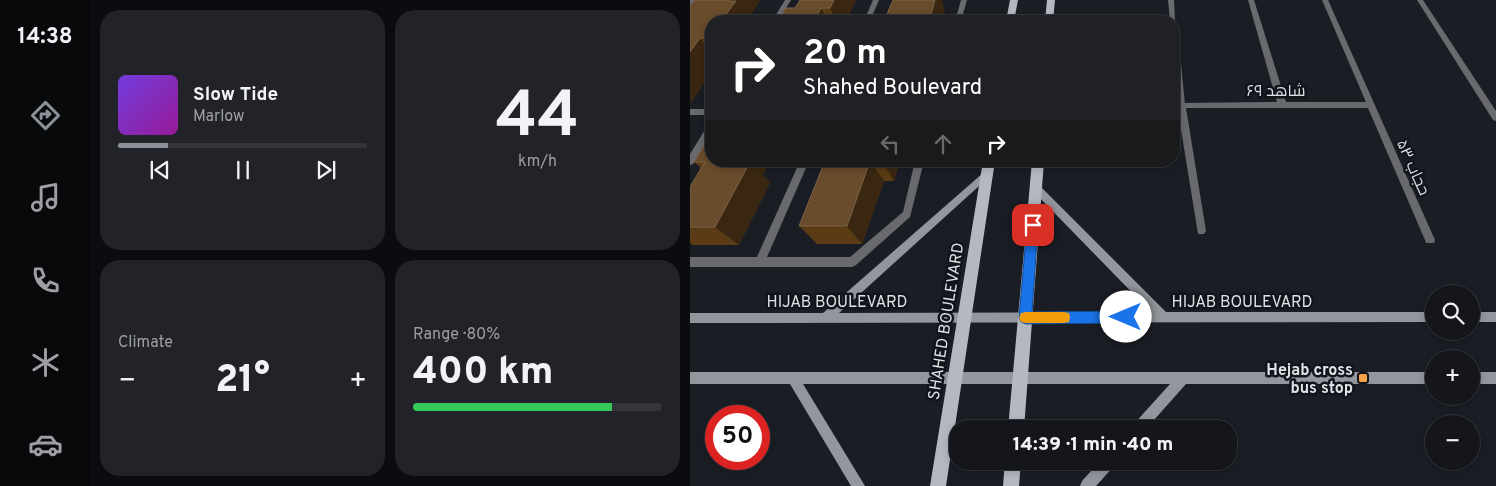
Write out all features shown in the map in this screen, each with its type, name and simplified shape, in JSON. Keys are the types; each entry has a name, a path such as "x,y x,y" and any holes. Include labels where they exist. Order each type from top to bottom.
{"main road":[{"path":"1011,15 1014,0"},
{"path":"1050,15 1051,0"},
{"path":"1017,420 1038,167"},
{"path":"825,318 988,168"},
{"name":"SHAHED BOULEVARD","path":"938,486 988,168"},
{"path":"1036,188 1163,317"},
{"name":"HIJAB BOULEVARD","path":"690,318 1425,317"},
{"path":"1480,317 1496,317"},
{"path":"690,378 1425,378"},
{"path":"793,378 858,486"},
{"path":"1146,420 1183,378"},
{"path":"1480,378 1496,378"},
{"path":"1011,486 1012,470"},
{"path":"1086,486 1100,470"}],"street":[{"path":"779,15 788,0"},
{"path":"870,15 876,0"},
{"path":"960,15 964,0"},
{"path":"1170,0 1172,15"},
{"path":"1251,0 1282,104"},
{"name":"حجاب ۵۳","path":"1325,0 1430,240"},
{"path":"1420,0 1496,118"},
{"path":"1180,94 1201,231"},
{"path":"1485,99 1496,99"},
{"name":"شاهد ۶۹","path":"1181,105 1371,105"},
{"path":"690,112 705,112"},
{"path":"690,162 705,137"},
{"path":"760,262 802,167"},
{"path":"690,262 852,262 907,214 919,167"}],"building":[{"path":"695,0 736,1 726,15 705,15 705,38 700,38 690,52 690,6"},
{"path":"800,0 834,0 830,8 821,8 817,15 782,15 786,8 795,8"},
{"path":"893,0 935,0 931,15 887,15"},
{"path":"705,144 705,162 694,162"},
{"path":"705,162 705,167 747,167 715,227 690,227 690,187"},
{"path":"823,167 868,167 847,226 799,226"}],"slow traffic":[{"path":"1026,318 1064,317"}],"place":[{"name":"Hejab cross bus stop","path":"1363,378"}],"route":[{"path":"1033,225 1026,318 1126,317"}]}
